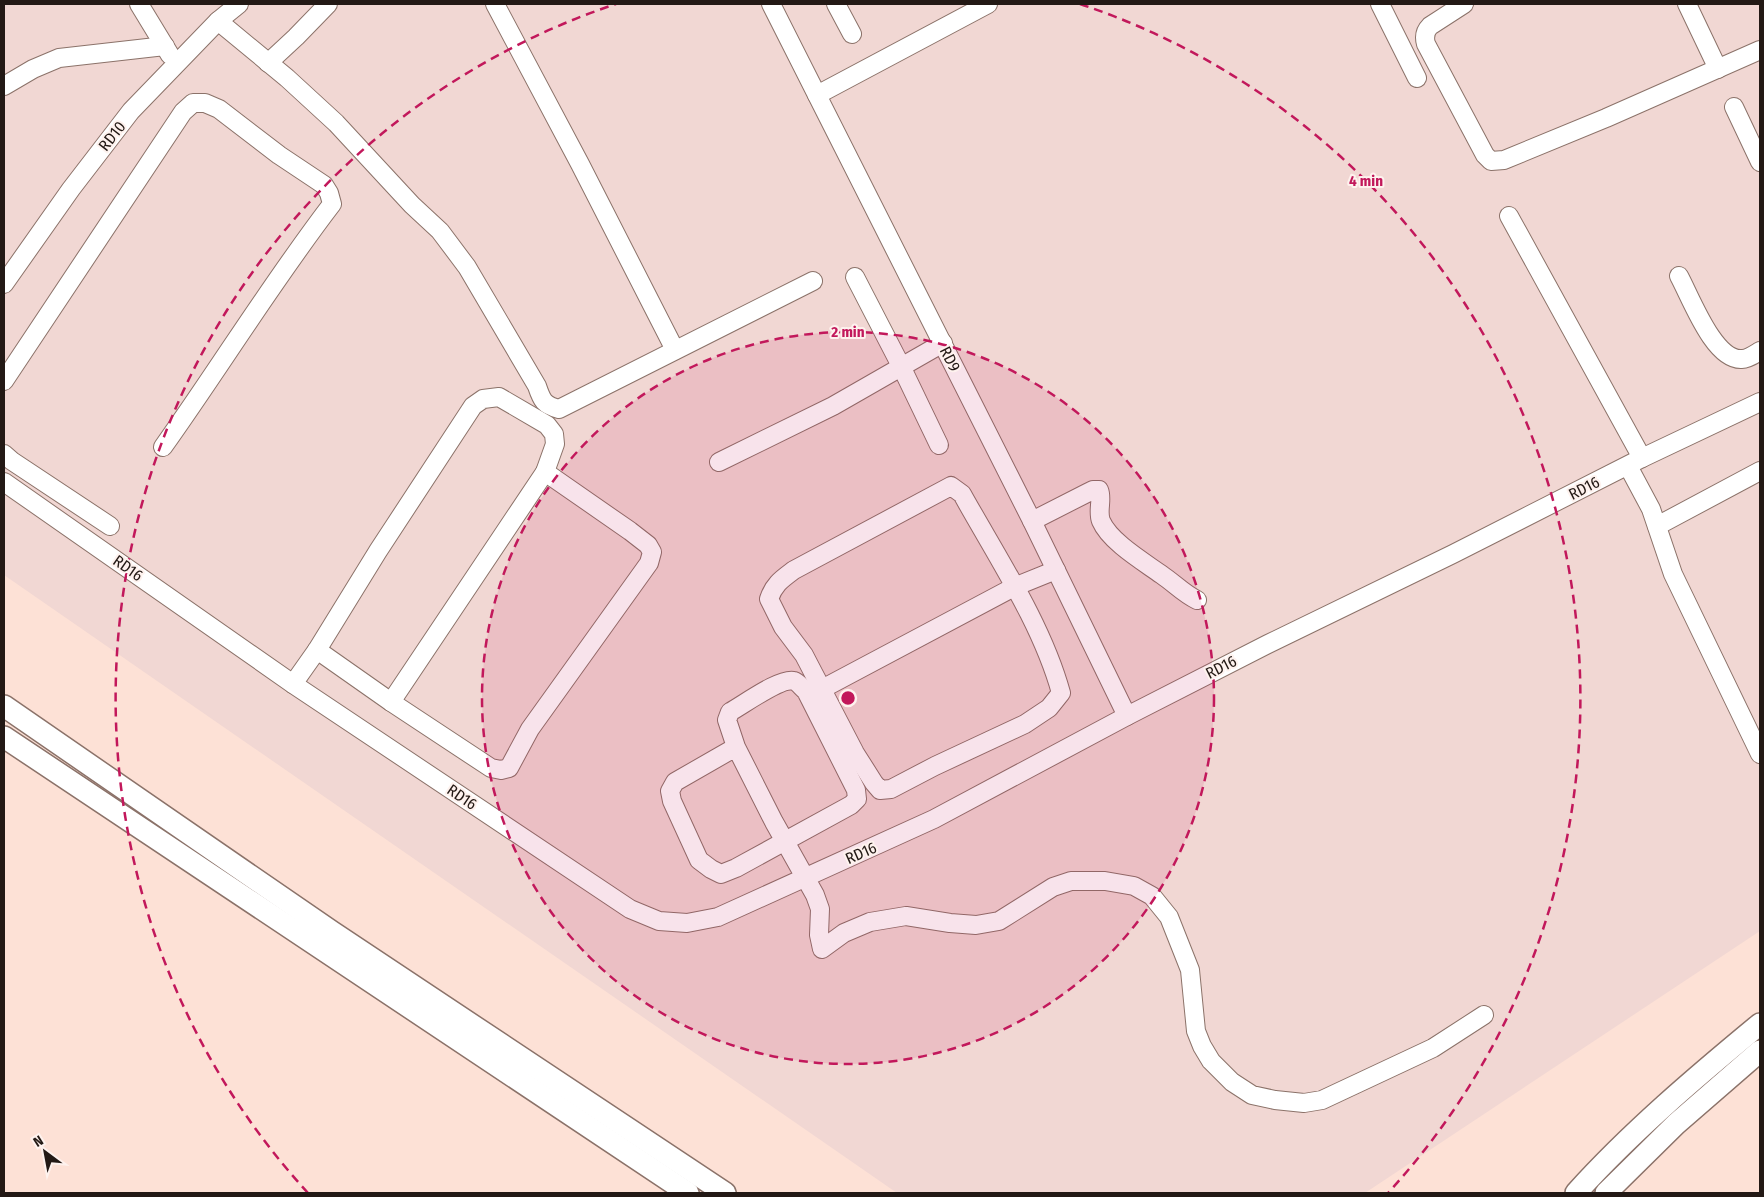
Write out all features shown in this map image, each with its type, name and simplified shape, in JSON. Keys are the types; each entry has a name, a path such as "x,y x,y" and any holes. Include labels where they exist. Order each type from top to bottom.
{"main road":[{"path":"4,706 332,932 725,1193"},
{"path":"4,737 688,1193"},
{"path":"1576,1193 1642,1128 1760,1024"},
{"path":"1606,1193 1676,1124 1760,1051"}],"street":[{"path":"139,4 176,64"},
{"name":"RD10","path":"4,284 70,189 125,118 218,21 239,4"},
{"path":"268,63 328,4"},
{"path":"495,4 580,164 675,350"},
{"name":"RD9","path":"770,4 943,343 1127,716"},
{"path":"836,4 852,34"},
{"path":"817,95 988,4"},
{"path":"1380,4 1417,78"},
{"path":"1464,4 1430,26 1426,30 1425,40 1485,155 1492,161 1504,160 1544,144 1760,50"},
{"path":"1687,4 1718,69"},
{"path":"218,21 288,78 336,123 440,231 467,267 537,386 541,398 549,406 559,409 813,281"},
{"path":"4,86 33,68 59,58 165,46"},
{"path":"4,381 10,355 183,112 193,103 205,103 219,109 324,185 329,193 332,204 305,239 162,447"},
{"path":"1734,107 1760,162"},
{"path":"1509,216 1635,462 1673,574 1760,754"},
{"path":"1679,276 1712,341 1723,353 1734,358 1743,359 1760,351"},
{"path":"855,277 939,445"},
{"path":"719,462 833,406 943,343"},
{"path":"293,684 317,650 378,551 473,406 483,399 498,397 548,425 554,434 555,444 545,472 391,702"},
{"name":"RD16","path":"4,482 293,684 630,908 659,921 687,923 718,917 934,820 1127,716 1268,644 1760,402"},
{"path":"4,454 110,526"},
{"path":"1658,526 1760,470"},
{"path":"317,650 391,702 491,768 501,770 509,768 530,729 649,563 652,552 648,545 545,472"},
{"path":"951,486 962,494 1039,634 1055,669 1061,693 1049,708 1026,724 935,766 891,789 880,790 855,753 822,690 804,655 783,627 769,598 777,582 794,570 951,486"},
{"path":"1032,521 1077,497 1093,490 1098,490 1100,493 1099,512 1104,527 1137,559 1197,600"},
{"path":"822,690 1014,587 1056,570"},
{"path":"736,747 675,782 670,791 672,801 699,860 710,869 721,874 736,868 784,840 851,805 857,799 856,790 851,778 806,691 796,681 788,680 773,686 730,712 727,720 736,747 784,840 815,895 820,909 819,935 822,948 844,933 870,922 906,916 976,925 999,921 1053,887 1071,881 1105,881 1134,886 1152,896 1169,917 1190,970 1196,1031 1211,1061 1232,1082 1252,1095 1304,1103 1322,1100 1433,1048 1484,1015"}],"shaded area":[{"path":"4,4 1760,4 1760,931 1365,1193 897,1193 4,575"}]}
